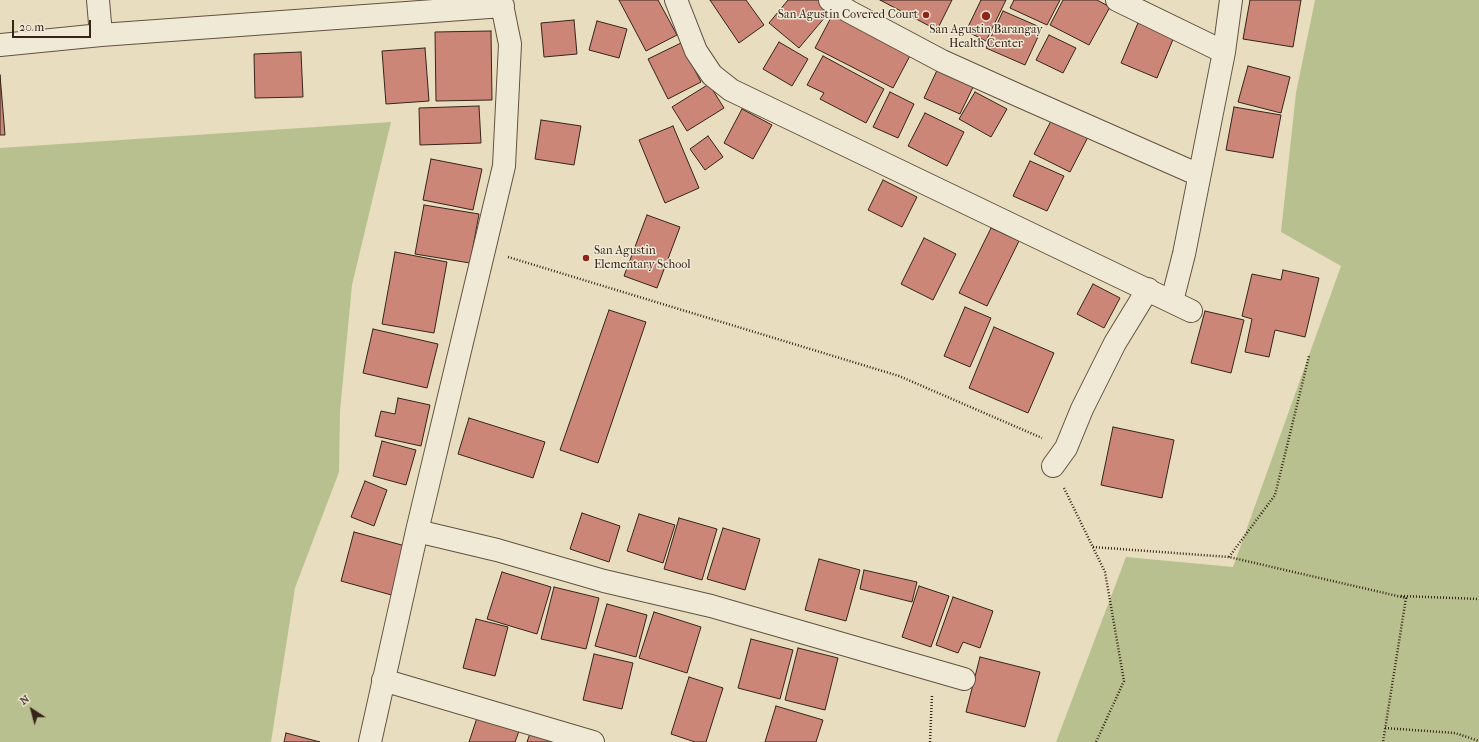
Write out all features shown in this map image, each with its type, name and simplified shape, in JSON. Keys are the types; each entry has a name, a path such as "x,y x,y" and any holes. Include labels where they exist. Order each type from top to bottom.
{"street":[{"path":"98,0 101,35"},
{"path":"676,0 696,51 712,75 731,90 1148,289 1191,311"},
{"path":"830,0 942,60 1029,101 1199,175"},
{"path":"1117,0 1224,52"},
{"path":"1172,301 1184,254 1224,52 1231,0"},
{"path":"0,46 101,35 502,3 510,44 504,166 417,531 370,742"},
{"path":"1053,466 1066,448 1082,409 1115,343 1148,289"},
{"path":"417,531 497,550 604,582 711,606 964,679"},
{"path":"383,680 593,742"}],"path":[{"path":"484,250 900,376 1066,448"},
{"path":"1229,557 1275,495 1309,356"},
{"path":"1053,466 1105,572 1124,681 1096,742"},
{"path":"1093,547 1229,557 1406,598 1383,742"},
{"path":"1395,596 1479,599"},
{"path":"930,742 934,670"},
{"path":"1385,728 1455,733 1479,741"}],"green space":[{"path":"1315,0 1479,0 1479,742 1056,742 1126,557 1233,567 1341,266 1281,232 1296,93"},
{"path":"391,122 352,285 340,411 339,472 295,588 271,742 0,742 0,148"}],"building":[{"path":"619,0 658,0 677,35 646,51"},
{"path":"710,0 746,0 764,25 739,43"},
{"path":"788,0 819,0 831,10 799,48 769,23"},
{"name":"San Agustin Covered Court","path":"880,0 952,0 937,30"},
{"name":"San Agustin Barangay Health Center","path":"981,0 1006,0 986,41 966,31"},
{"path":"1014,0 1060,0 1047,25 1010,8"},
{"path":"1063,0 1097,0 1110,7 1089,45 1050,25"},
{"path":"1250,0 1301,0 1293,47 1243,39"},
{"path":"835,10 913,50 893,88 815,48"},
{"path":"1003,11 1042,28 1025,65 986,48"},
{"path":"574,20 577,54 544,57 541,23"},
{"path":"597,21 627,29 619,58 589,50"},
{"path":"1138,23 1174,37 1157,78 1121,63"},
{"path":"491,31 492,100 436,101 435,32"},
{"path":"1049,35 1076,48 1063,73 1036,60"},
{"path":"779,42 808,59 792,86 763,69"},
{"path":"681,43 701,82 668,99 648,59"},
{"path":"425,48 429,101 386,104 382,51"},
{"path":"301,52 303,97 255,98 254,54"},
{"path":"823,56 884,89 866,123 820,99 824,93 807,85"},
{"path":"940,64 976,81 960,114 924,98"},
{"path":"1248,66 1290,77 1281,113 1238,102"},
{"path":"0,75 5,135 0,135"},
{"path":"709,84 724,108 687,131 672,107"},
{"path":"890,92 914,104 898,138 873,127"},
{"path":"975,92 1007,109 991,137 959,119"},
{"path":"479,106 481,143 420,145 419,108"},
{"path":"1234,107 1281,115 1273,158 1226,150"},
{"path":"742,109 772,125 753,159 724,143"},
{"path":"925,113 964,132 947,166 908,146"},
{"path":"1052,119 1088,137 1070,172 1034,154"},
{"path":"541,120 581,126 574,165 535,159"},
{"path":"673,126 699,188 665,203 639,140"},
{"path":"708,136 723,157 705,170 690,149"},
{"path":"431,159 482,169 473,210 423,200"},
{"path":"1030,161 1064,176 1047,211 1013,196"},
{"path":"883,180 917,197 902,227 868,210"},
{"path":"424,205 479,214 470,263 415,254"},
{"path":"647,215 680,227 657,288 624,276"},
{"path":"991,228 1019,241 987,306 959,293"},
{"path":"924,238 956,254 933,300 901,284"},
{"path":"395,252 447,262 434,333 382,324"},
{"path":"1283,270 1319,278 1305,337 1275,330 1269,357 1245,352 1252,319 1242,316 1252,274 1281,280"},
{"path":"1093,284 1120,298 1104,328 1077,314"},
{"path":"965,307 991,318 970,367 944,356"},
{"path":"609,310 646,322 598,463 560,450"},
{"path":"1205,311 1244,320 1231,373 1191,363"},
{"path":"994,327 1054,353 1028,413 969,388"},
{"path":"373,329 438,344 427,388 363,373"},
{"path":"398,398 430,405 421,446 375,436 381,411 395,414"},
{"path":"469,418 545,442 533,478 458,454"},
{"path":"1113,427 1174,440 1162,498 1101,485"},
{"path":"382,441 416,450 406,485 373,476"},
{"path":"365,481 387,490 374,526 351,517"},
{"path":"582,513 620,526 609,562 570,549"},
{"path":"639,514 675,525 663,563 627,551"},
{"path":"679,518 717,529 702,580 664,569"},
{"path":"723,528 760,539 745,590 707,579"},
{"path":"354,532 409,547 395,596 341,581"},
{"path":"819,559 860,570 846,621 805,610"},
{"path":"864,570 917,582 912,602 860,589"},
{"path":"502,572 551,587 537,634 487,619"},
{"path":"919,586 949,596 931,647 902,637"},
{"path":"554,587 599,598 586,649 541,639"},
{"path":"953,597 993,611 980,648 963,642 958,653 936,645"},
{"path":"607,604 647,615 636,657 595,646"},
{"path":"654,612 701,627 687,673 639,658"},
{"path":"476,619 508,627 495,676 463,668"},
{"path":"751,639 793,650 780,699 738,688"},
{"path":"798,648 838,658 825,710 785,700"},
{"path":"594,654 633,663 622,709 583,700"},
{"path":"980,657 1040,672 1025,727 966,712"},
{"path":"689,677 723,688 706,742 695,742 671,734"},
{"path":"776,706 823,720 816,742 765,742"},
{"path":"477,718 519,731 515,742 469,742"},
{"path":"532,728 571,742 527,742"},
{"path":"286,733 320,742 284,742"}],"place":[{"name":"San Agustin Covered Court","path":"926,15"},
{"name":"San Agustin Barangay Health Center","path":"986,16"},
{"name":"San Agustin Elementary School","path":"586,258"}]}
